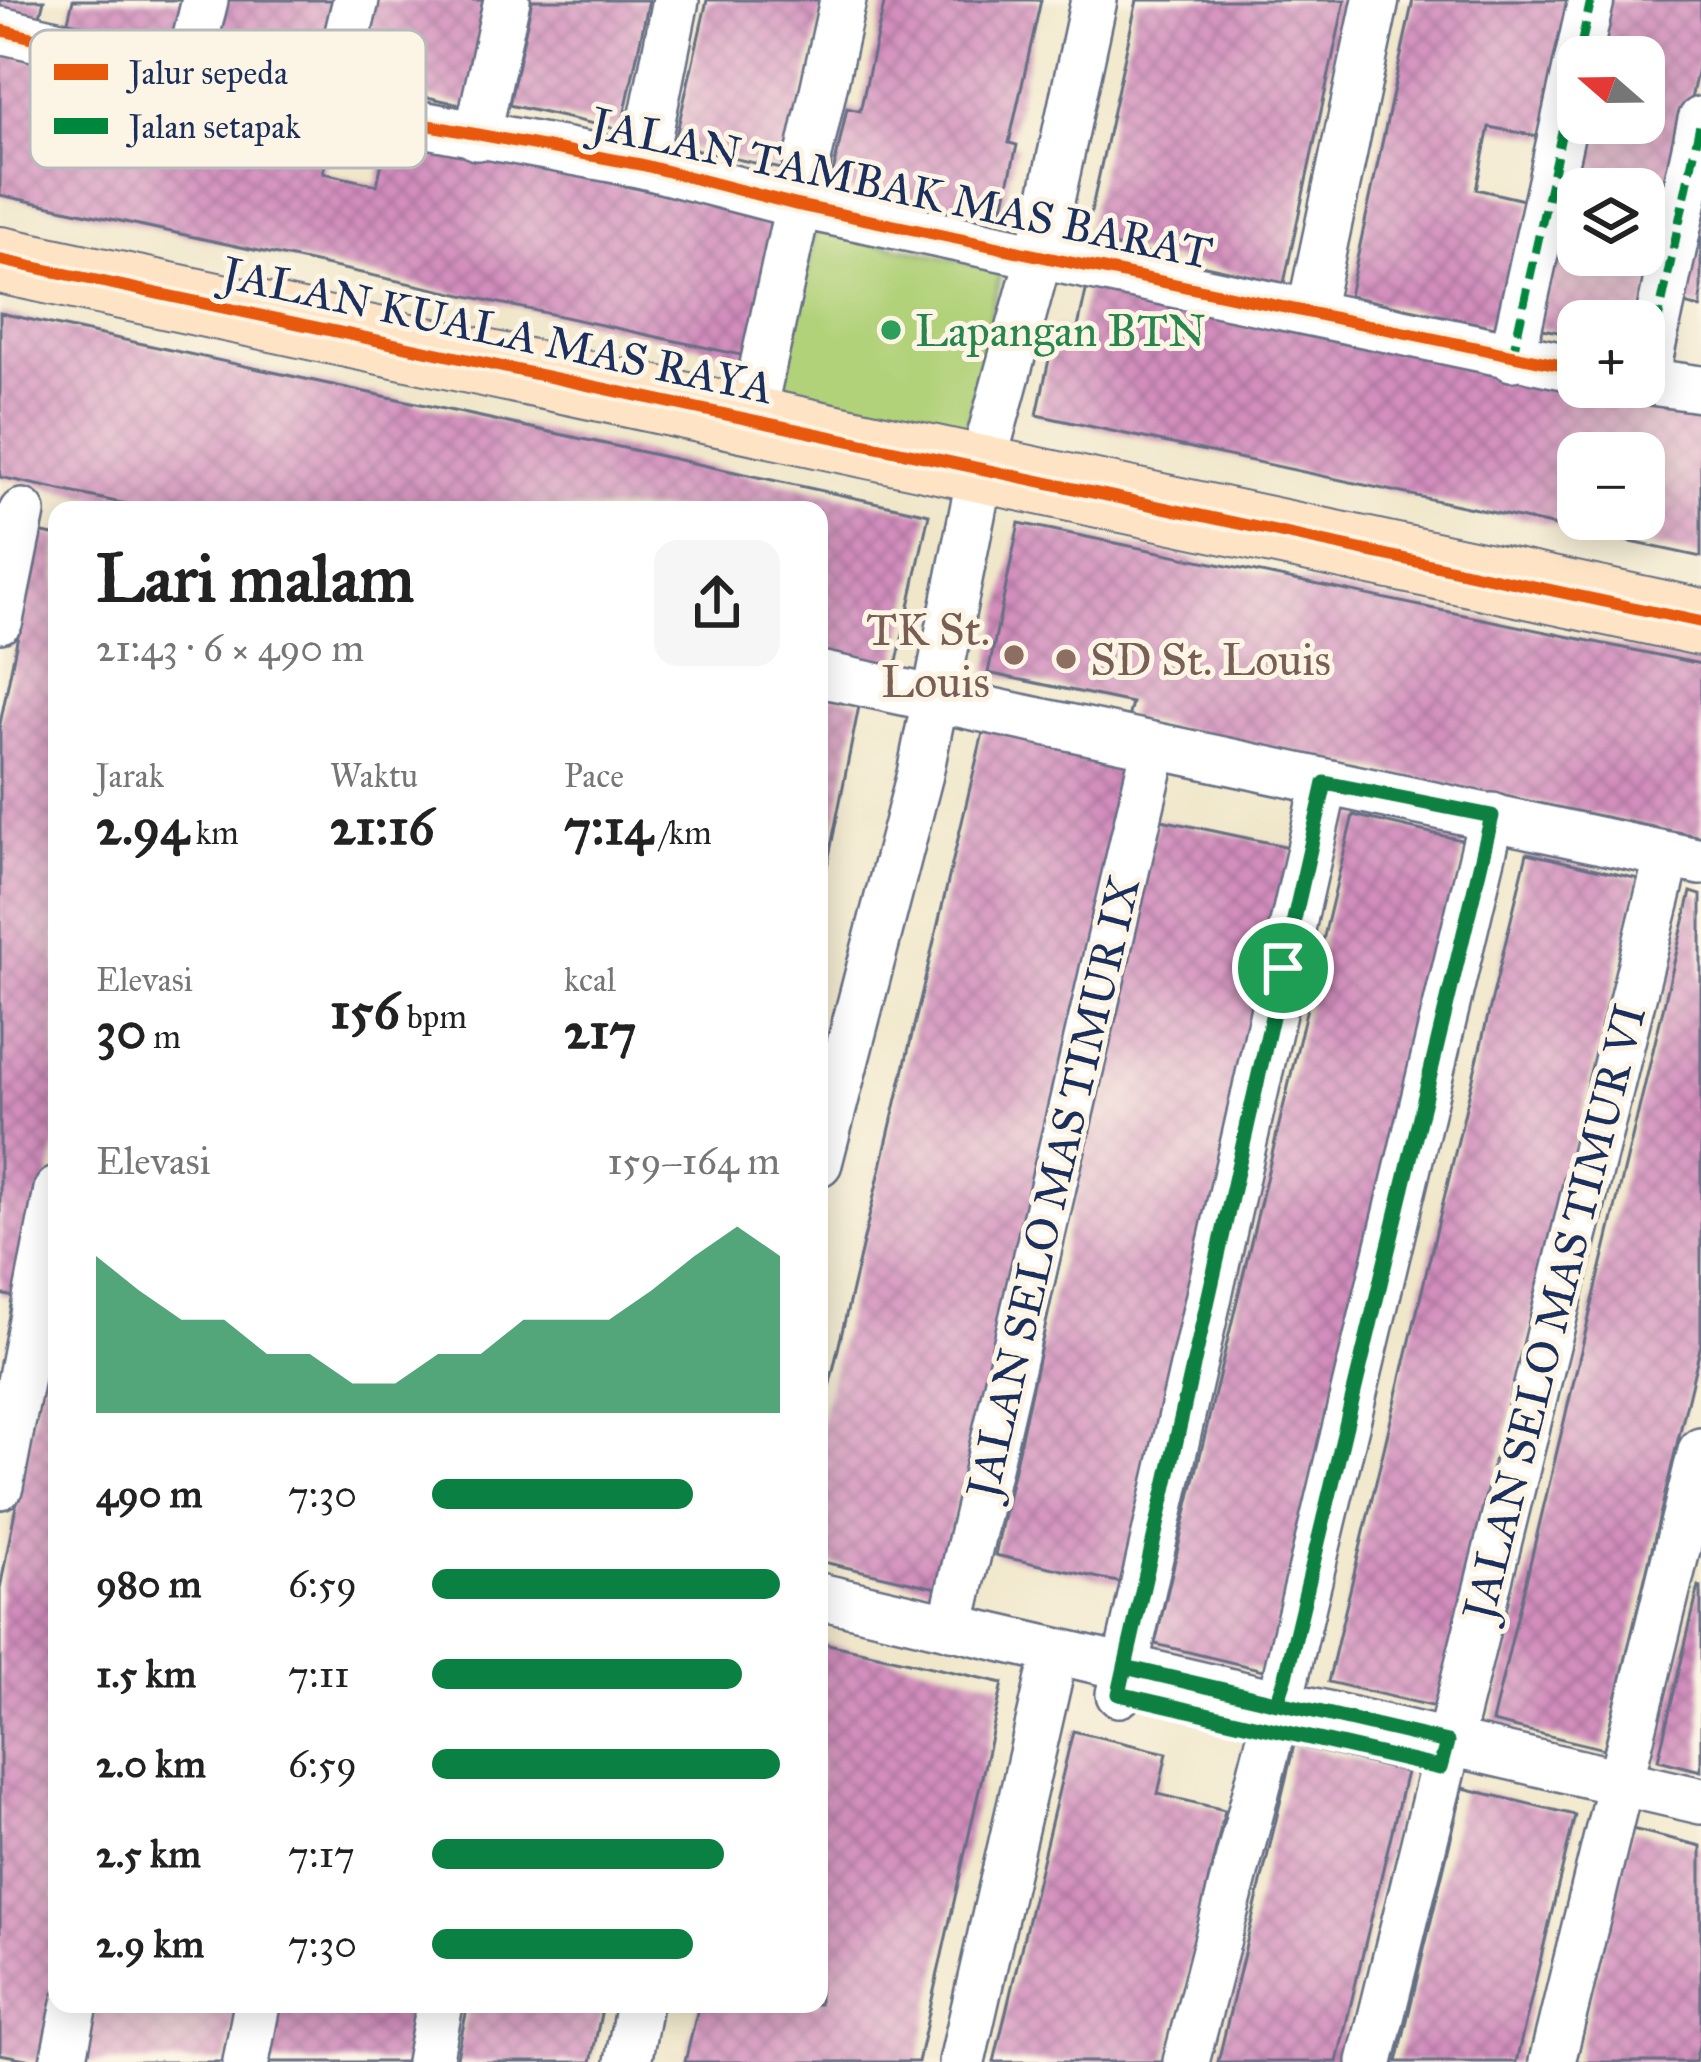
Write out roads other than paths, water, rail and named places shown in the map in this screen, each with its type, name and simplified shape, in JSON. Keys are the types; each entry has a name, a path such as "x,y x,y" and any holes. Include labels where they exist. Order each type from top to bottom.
{"street":[{"path":"198,30 206,0"},
{"path":"349,30 356,0"},
{"path":"477,137 507,0"},
{"path":"643,165 676,0"},
{"path":"751,420 843,0"},
{"path":"828,1128 937,698 981,470 1040,257 1094,0"},
{"path":"1310,313 1376,0"},
{"path":"1512,358 1591,0"},
{"name":"JALAN TAMBAK MAS BARAT","path":"0,30 51,20"},
{"path":"1662,300 1701,120"},
{"name":"JALAN TAMBAK MAS BARAT","path":"426,127 643,165 796,206 1557,366"},
{"name":"JALAN KUALA MAS RAYA","path":"0,260 1701,622"},
{"path":"1665,384 1701,389"},
{"path":"0,620 26,513"},
{"path":"828,676 1684,858"},
{"name":"JALAN SELO MAS TIMUR IX","path":"951,1627 1154,746"},
{"path":"1122,1681 1325,783"},
{"path":"1186,2062 1286,1676 1492,816"},
{"name":"JALAN SELO MAS TIMUR VI","path":"1370,2062 1443,1755 1684,858"},
{"path":"0,1486 48,1233"},
{"path":"1552,2062 1701,1451"},
{"path":"828,1599 951,1627 1122,1681 1618,1796 1701,1828"},
{"path":"828,1628 1049,1679 1122,1681"},
{"path":"962,2062 1049,1679"},
{"path":"1618,1796 1701,1802"},
{"path":"63,2062 73,2013"},
{"path":"246,2062 255,2013"},
{"path":"429,2062 438,2013"},
{"path":"628,2062 637,2013"}],"place":[{"name":"Lapangan BTN","path":"891,330"},
{"name":"TK St. Louis","path":"1014,655"},
{"name":"SD St. Louis","path":"1066,659"}]}
